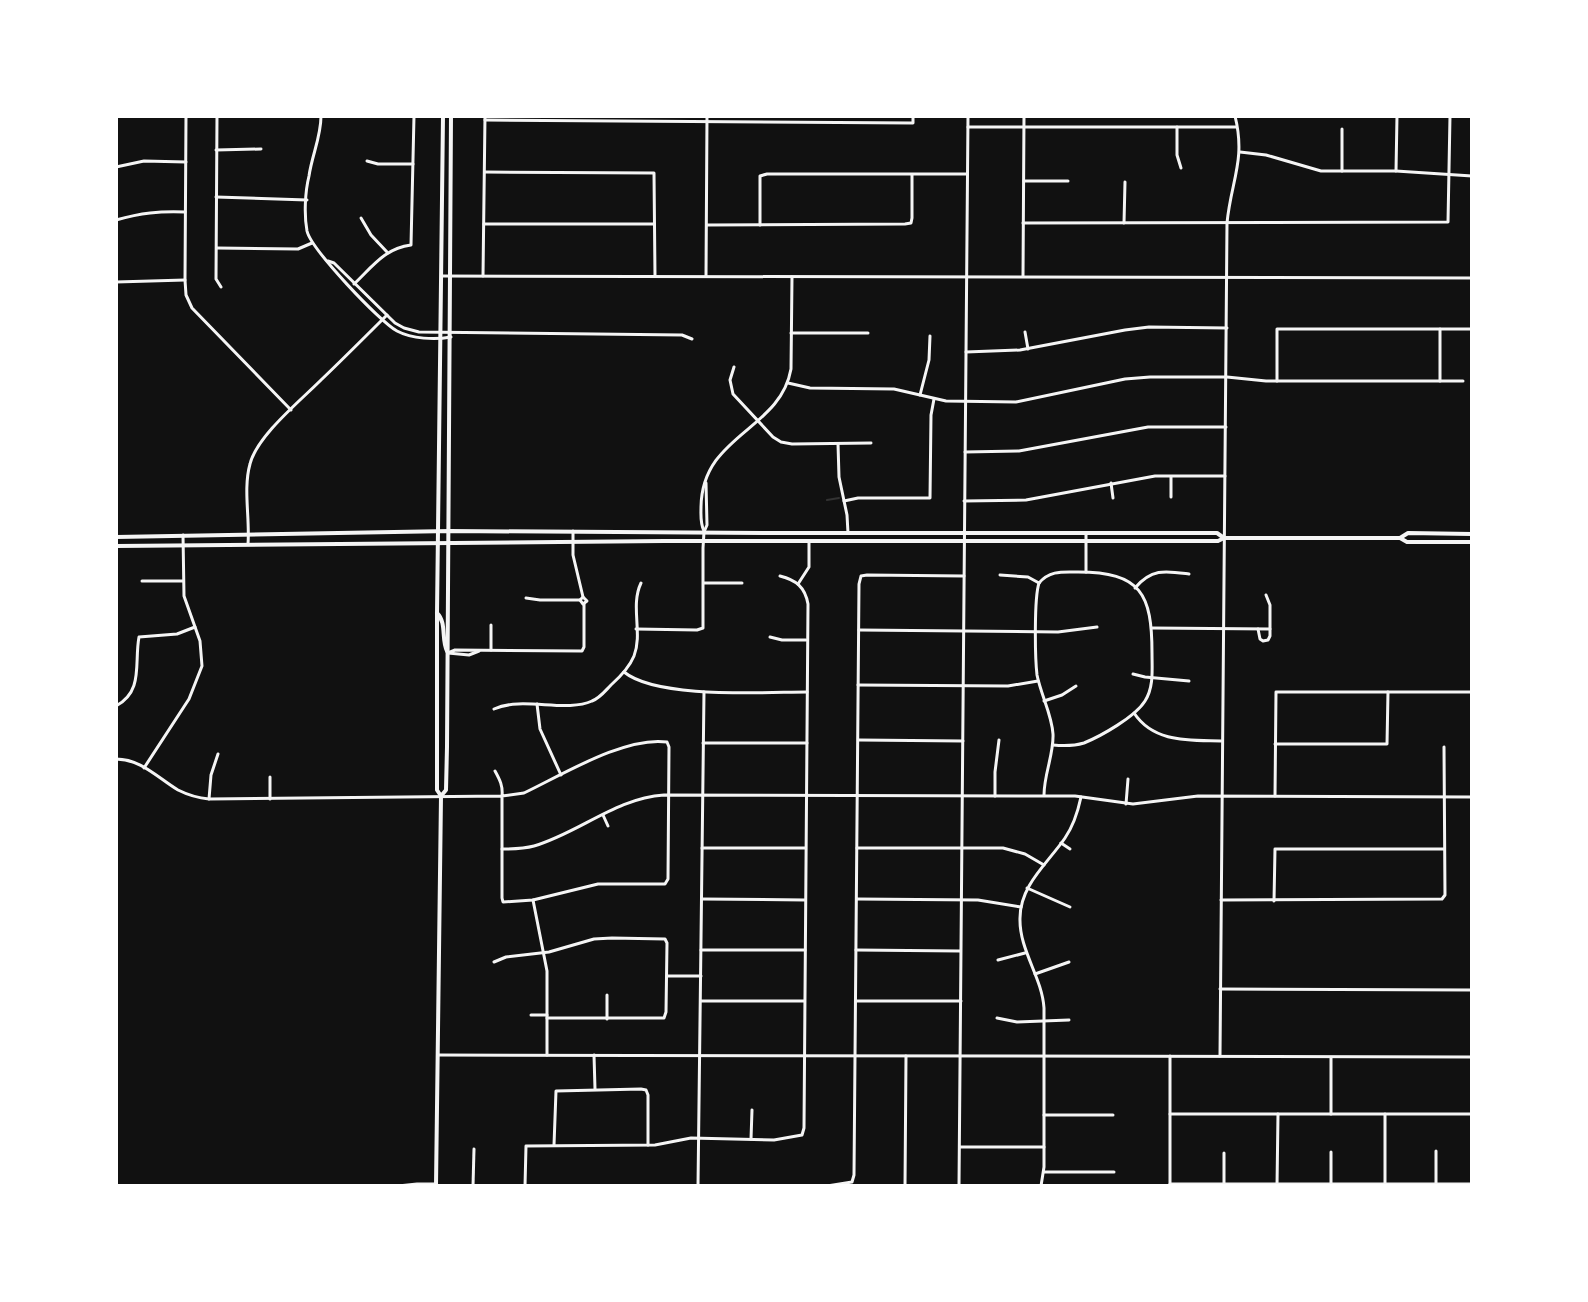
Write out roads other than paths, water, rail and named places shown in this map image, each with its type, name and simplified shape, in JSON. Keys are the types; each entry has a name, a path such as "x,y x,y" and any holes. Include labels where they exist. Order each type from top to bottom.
{"main road":[{"path":"436,1185 441,796 437,790 437,543 443,116"},
{"path":"441,796 446,790 450,542 451,116"},
{"path":"116,537 573,531 1217,533 1224,538"},
{"path":"345,532 345,542"},
{"path":"1400,538 1408,533 1472,534"},
{"path":"116,546 345,542 1218,541 1224,538 1400,538 1407,542 1472,542"},
{"path":"437,613 442,620 444,645 448,653"}],"street":[{"path":"186,116 186,295 192,308 291,410"},
{"path":"217,116 215,248 216,279 221,287"},
{"path":"321,116 319,138 308,178 307,231 312,243 332,268 404,328 441,336"},
{"path":"352,285 387,252 411,245 414,116"},
{"path":"706,276 707,116"},
{"path":"761,116 761,122"},
{"path":"483,276 485,118 913,123 913,116"},
{"path":"959,1186 968,116"},
{"path":"1023,277 1024,116"},
{"path":"1220,1056 1227,223 1240,152 1235,116"},
{"path":"1396,171 1397,116"},
{"path":"1023,223 1448,222 1450,116"},
{"path":"968,127 1238,127"},
{"path":"1177,127 1177,155 1181,168"},
{"path":"1342,129 1342,171"},
{"path":"216,150 261,149"},
{"path":"1240,152 1266,155 1321,171 1396,171 1472,176"},
{"path":"116,167 144,161 186,162"},
{"path":"367,161 413,164"},
{"path":"485,172 654,173 655,276"},
{"path":"760,225 760,176 767,174 968,174"},
{"path":"707,225 911,223 912,174"},
{"path":"1024,181 1068,181"},
{"path":"1124,223 1125,182"},
{"path":"216,197 307,200"},
{"path":"116,220 153,211 185,212"},
{"path":"361,218 387,252"},
{"path":"484,224 654,224"},
{"path":"215,248 298,249 312,243"},
{"path":"442,276 1472,278"},
{"path":"636,629 703,628 704,532 707,525 705,479 715,459 775,404 788,383 791,369 792,277"},
{"path":"116,282 185,280"},
{"path":"352,285 394,329 420,337 682,335 692,339"},
{"path":"248,544 250,461 264,438 387,315"},
{"path":"966,352 1009,352 1149,327 1227,328"},
{"path":"1277,381 1277,329 1472,329"},
{"path":"1440,329 1440,381"},
{"path":"1084,330 1086,337"},
{"path":"1025,332 1028,349"},
{"path":"791,333 868,333"},
{"path":"920,395 929,360 930,336"},
{"path":"734,367 730,380 733,394 781,442 871,443"},
{"path":"788,383 810,388 894,389 934,399 965,402 1016,402 1125,379 1163,376 1277,381 1463,381"},
{"path":"844,501 858,498 930,498 934,399"},
{"path":"965,452 1019,451 1139,428 1226,427"},
{"path":"838,444 839,477 848,533"},
{"path":"1171,476 1171,497"},
{"path":"964,501 1014,501 1142,477 1225,476"},
{"path":"1111,483 1113,498"},
{"path":"1056,495 1057,500"},
{"path":"448,653 582,651 582,600 574,561 573,531"},
{"path":"1086,533 1086,572"},
{"path":"144,768 195,687 202,659 196,627 186,606 183,535"},
{"path":"798,584 809,567 809,541"},
{"path":"1044,796 1053,731 1037,673 1036,597 1039,583 1055,572 1117,576 1135,588 1149,610 1152,628 1149,693 1134,713 1083,743 1053,745"},
{"path":"1135,588 1146,577 1161,572 1189,574"},
{"path":"1000,575 1019,575 1039,583"},
{"path":"525,1186 526,1146 648,1145 699,1139 774,1140 802,1135 807,600 798,584 780,576"},
{"path":"827,1186 852,1182 859,584 861,576 964,576"},
{"path":"142,581 183,581"},
{"path":"494,709 507,704 579,705 602,695 624,672 636,651 636,597 641,583"},
{"path":"704,583 742,583"},
{"path":"1258,629 1260,639 1268,640 1270,605 1266,595"},
{"path":"526,598 582,600"},
{"path":"491,625 491,651"},
{"path":"116,706 128,698 134,688 139,637 177,634 196,627"},
{"path":"859,630 1058,632 1097,627"},
{"path":"1152,628 1270,629"},
{"path":"770,637 807,640"},
{"path":"624,672 644,684 704,692 807,692"},
{"path":"1133,674 1189,681"},
{"path":"858,685 1018,686 1039,681"},
{"path":"1044,701 1076,686"},
{"path":"698,1186 704,692"},
{"path":"1275,796 1276,692 1472,692"},
{"path":"1275,744 1387,744 1388,692"},
{"path":"537,704 540,729 561,775"},
{"path":"1134,713 1143,725 1158,734 1189,740 1223,741"},
{"path":"858,740 963,741"},
{"path":"995,796 999,740"},
{"path":"116,759 133,761 178,790 209,799 502,796 524,793 622,748 646,742 667,742 668,879 665,884 598,884 533,900 503,902 502,796 501,782 495,771"},
{"path":"703,743 807,743"},
{"path":"1221,900 1442,899 1445,895 1444,747"},
{"path":"209,799 211,775 218,754"},
{"path":"270,777 270,799"},
{"path":"1126,804 1128,779"},
{"path":"502,849 535,845 636,800 668,795 1044,796 1081,797 1126,804 1189,796 1472,797"},
{"path":"1041,1186 1044,1172 1044,1000 1021,931 1021,907 1027,888 1076,818 1081,797"},
{"path":"603,814 608,826"},
{"path":"1061,843 1070,849"},
{"path":"702,848 805,848"},
{"path":"857,848 1003,848 1025,854 1044,865"},
{"path":"1274,901 1275,849 1445,849"},
{"path":"1027,888 1070,907"},
{"path":"702,899 805,900"},
{"path":"857,899 962,899 1021,907"},
{"path":"533,900 547,971 547,1055"},
{"path":"494,962 603,938 665,939 667,976 664,1018 531,1015"},
{"path":"701,950 805,950"},
{"path":"856,950 961,951"},
{"path":"998,960 1027,952"},
{"path":"1035,974 1069,962"},
{"path":"667,976 701,976"},
{"path":"1220,989 1472,990"},
{"path":"607,995 607,1019"},
{"path":"701,1001 804,1001"},
{"path":"856,1001 961,1001"},
{"path":"997,1018 1017,1022 1069,1020"},
{"path":"438,1055 1472,1057"},
{"path":"594,1055 595,1089"},
{"path":"905,1186 906,1056"},
{"path":"1170,1056 1170,1185 1472,1184"},
{"path":"1331,1057 1331,1114"},
{"path":"554,1145 556,1091 595,1089 646,1090 648,1145"},
{"path":"751,1139 752,1110"},
{"path":"1170,1114 1472,1114"},
{"path":"1277,1185 1278,1114"},
{"path":"1385,1114 1385,1185"},
{"path":"1044,1115 1113,1115"},
{"path":"959,1147 1044,1147"},
{"path":"473,1186 474,1149"},
{"path":"1436,1151 1436,1185"},
{"path":"1331,1152 1331,1185"},
{"path":"1224,1153 1224,1185"},
{"path":"1044,1172 1114,1172"},
{"path":"398,1186 436,1185"}],"waterway":[{"path":"827,500 839,498"}]}
